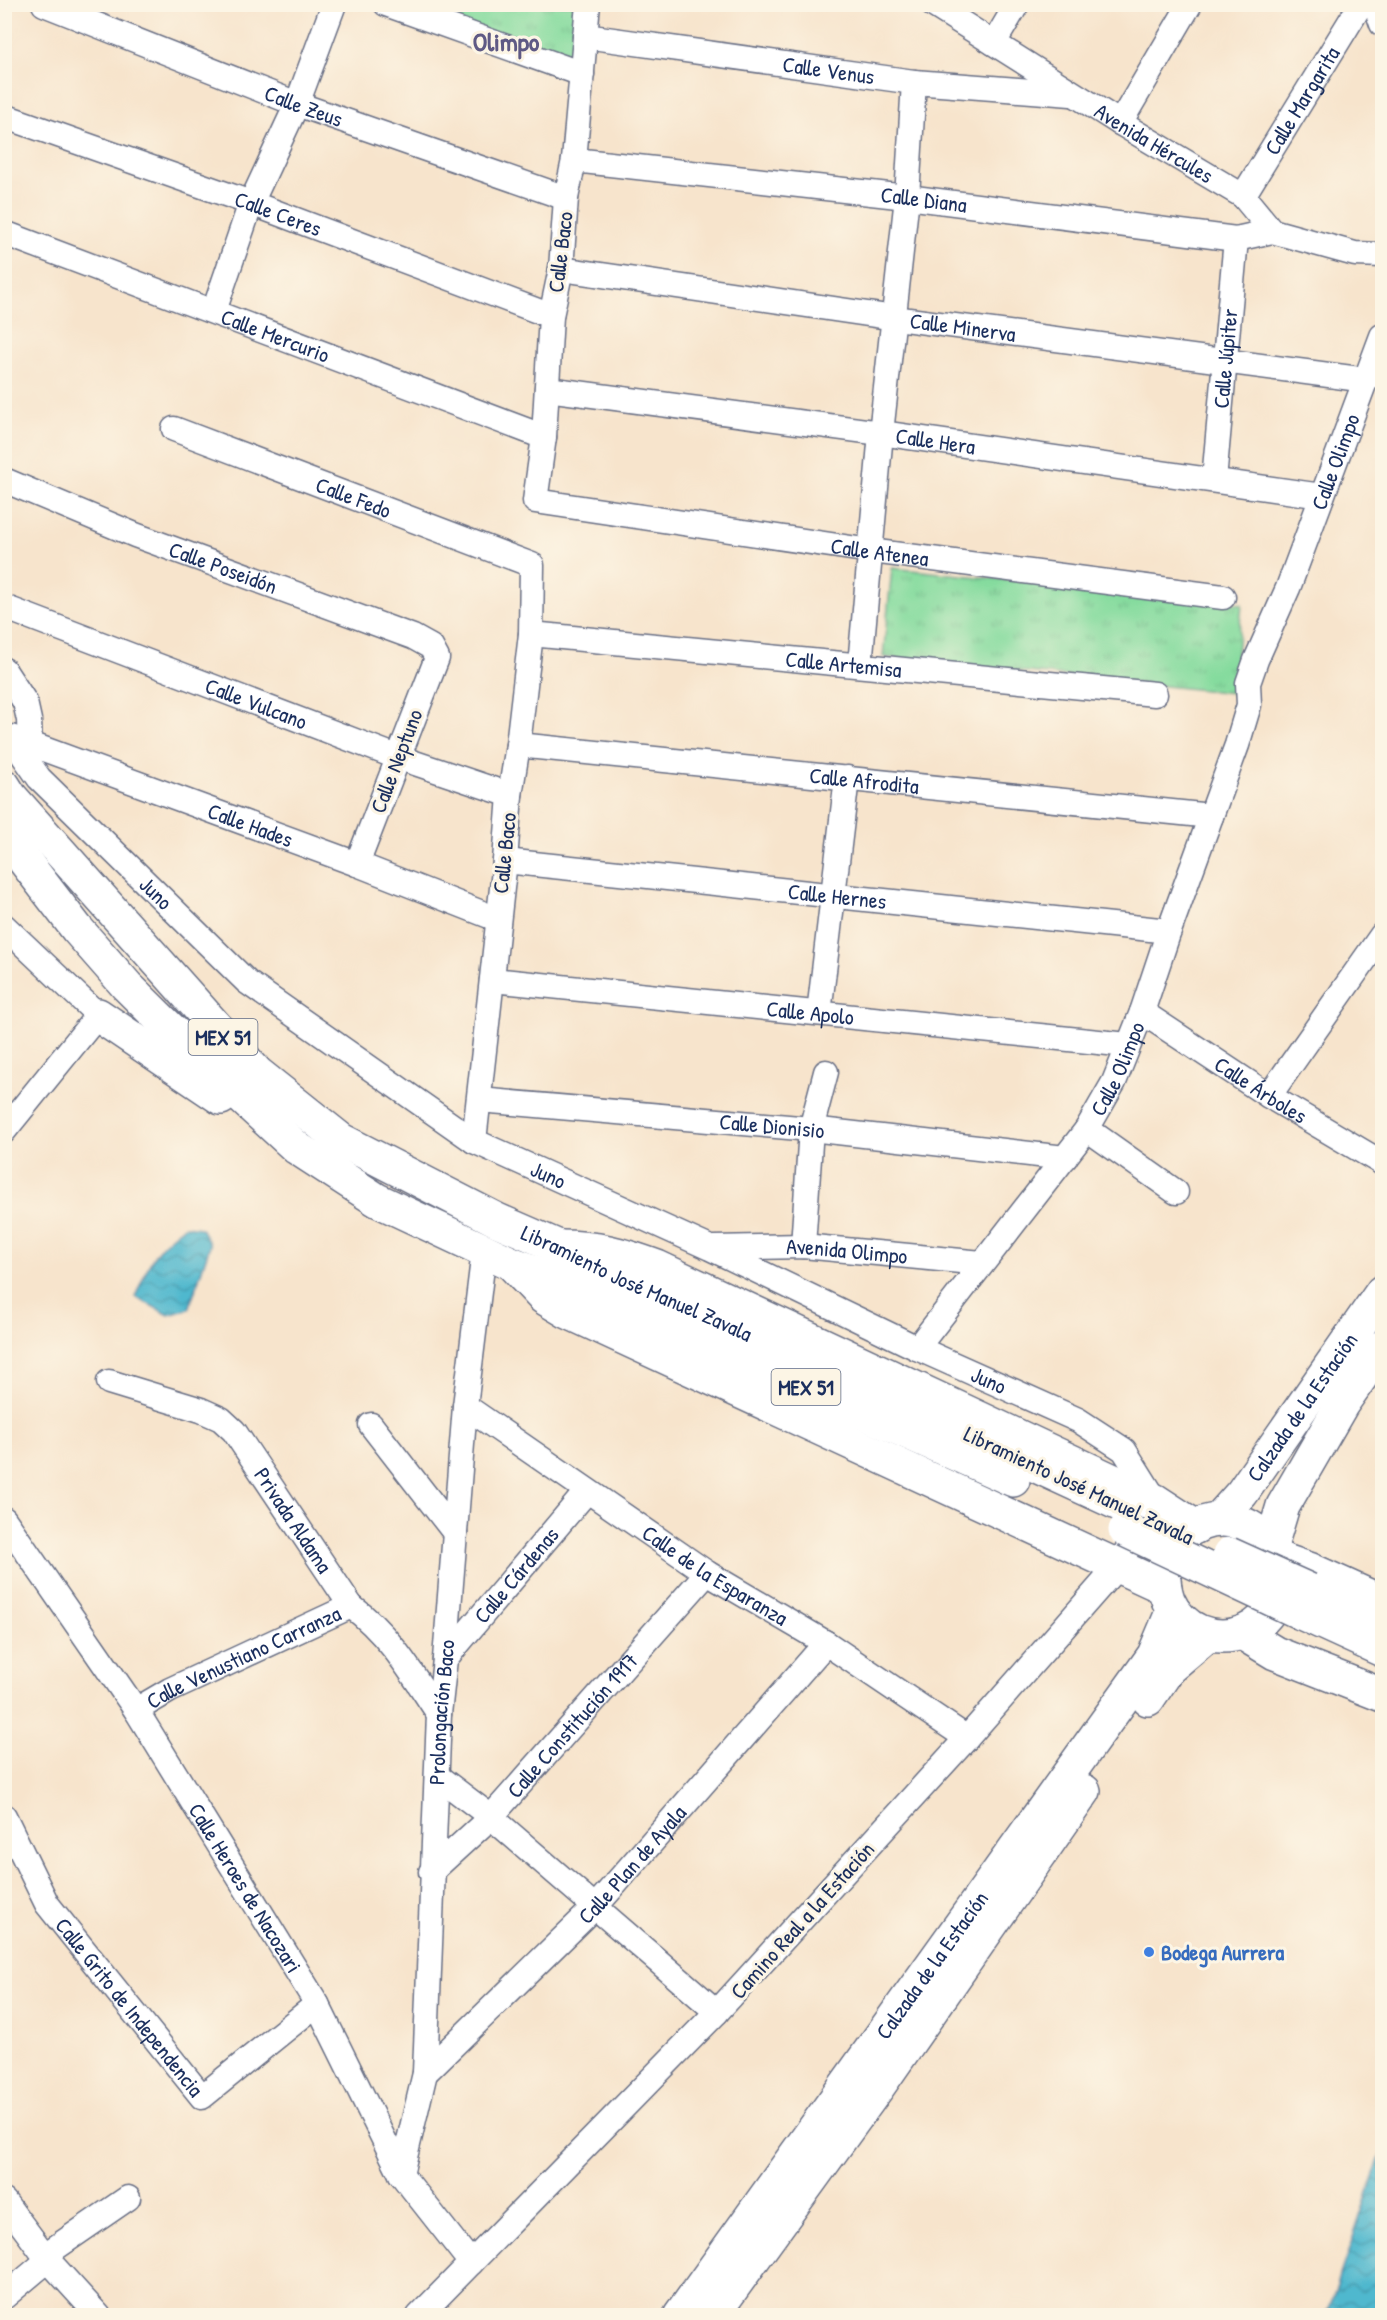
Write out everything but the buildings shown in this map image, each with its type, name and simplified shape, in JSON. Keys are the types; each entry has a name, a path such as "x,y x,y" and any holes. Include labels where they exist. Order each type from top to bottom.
{"main road":[{"name":"Libramiento José Manuel Zavala","path":"4,786 11,797 171,979 257,1073 341,1140 497,1220 559,1247 625,1280 721,1321 1138,1513 1305,1601 1383,1650"},
{"name":"Libramiento José Manuel Zavala","path":"4,834 76,929 127,986 212,1070 297,1148 377,1200 497,1257 607,1298 1138,1513"},
{"path":"98,1016 297,1148"},
{"path":"497,1257 543,1297 568,1312 1117,1567 1169,1599"},
{"name":"Calzada de la Estación","path":"1207,1523 1242,1493 1383,1292"},
{"name":"Calzada de la Estación","path":"1274,1552 1283,1506 1342,1404 1383,1347"},
{"path":"1138,1513 1207,1523 1234,1521 1261,1534 1274,1552 1280,1576 1278,1594 1270,1611 1258,1624 1242,1633 1225,1637 1208,1635 1194,1629 1183,1621 1169,1599 1165,1570 1171,1552 1181,1538 1207,1523"},
{"path":"1274,1552 1383,1602"},
{"name":"Calzada de la Estación","path":"680,2316 1154,1655 1169,1599"},
{"name":"Libramiento José Manuel Zavala","path":"1305,1601 1383,1624"},
{"path":"1242,1633 1275,1653 1383,1695"},
{"name":"Calzada de la Estación","path":"712,2316 885,2077 1169,1668 1208,1635"}],"street":[{"name":"Calle Zeus","path":"44,4 297,104 566,198"},
{"path":"214,311 251,203 297,104 334,4"},
{"path":"386,4 582,74"},
{"name":"Calle Baco","path":"536,501 544,437 551,316 561,269 566,198 574,160 588,4"},
{"name":"Avenida Hércules","path":"932,4 1120,123 1243,196 1272,231"},
{"path":"994,43 1017,4"},
{"path":"1120,123 1190,4"},
{"name":"Calle Margarita","path":"1243,196 1361,4"},
{"path":"1375,4 1383,24"},
{"name":"Calle Venus","path":"585,36 914,82 1074,94"},
{"path":"860,665 881,433 907,197 914,82"},
{"name":"Calle Ceres","path":"4,116 251,203 551,316"},
{"name":"Calle Diana","path":"574,160 907,197 1236,239 1272,231"},
{"path":"1272,231 1354,254 1383,255"},
{"name":"Calle Mercurio","path":"4,233 544,437"},
{"name":"Calle Júpiter","path":"1214,480 1236,239"},
{"name":"Calle Minerva","path":"561,269 895,318 1367,380"},
{"name":"Calle Olimpo","path":"917,1348 1087,1130 1114,1083 1142,1012 1236,745 1249,705 1248,683 1256,660 1288,588 1383,336"},
{"name":"Calle Hera","path":"547,389 881,433 1322,496"},
{"name":"Calle Fedo","path":"174,429 532,565"},
{"name":"Calle Poseidón","path":"4,480 135,535 413,637 431,647 437,658"},
{"name":"Calle Atenea","path":"536,501 871,551 1224,597"},
{"name":"Calle Baco","path":"474,1141 497,920 506,861 510,795 531,634 532,565"},
{"name":"Calle Vulcano","path":"4,607 397,757 510,795"},
{"name":"Calle Artemisa","path":"531,634 1155,694"},
{"name":"Calle Neptuno","path":"357,864 437,658"},
{"path":"4,670 25,702 29,720 15,738"},
{"name":"Calle Hades","path":"15,738 357,864 497,920"},
{"name":"Juno","path":"15,738 39,778 247,982 474,1141 710,1248 917,1348 1078,1420 1124,1450 1138,1513"},
{"name":"Calle Afrodita","path":"518,744 1211,816"},
{"path":"819,1013 847,778"},
{"name":"Calle Hernes","path":"506,861 1169,931"},
{"path":"4,926 98,1016 4,1131"},
{"path":"1269,1096 1383,934"},
{"name":"Calle Apolo","path":"492,980 1128,1045"},
{"name":"Calle Árboles","path":"1142,1012 1269,1096 1383,1163"},
{"path":"803,1246 811,1129 826,1072"},
{"name":"Calle Dionisio","path":"479,1100 811,1129 1065,1158"},
{"path":"1087,1130 1176,1192"},
{"name":"Avenida Olimpo","path":"710,1248 803,1246 982,1263"},
{"name":"Prolongación Baco","path":"402,2174 425,2073 431,1872 439,1714 446,1659 465,1406 497,1257"},
{"name":"Privada Aldama","path":"109,1382 221,1419 234,1431 351,1606 373,1622 394,1647 439,1714"},
{"name":"Calle de la Esparanza","path":"465,1406 707,1573 826,1643 967,1738"},
{"path":"371,1425 455,1533"},
{"name":"Calle Cárdenas","path":"446,1659 587,1491"},
{"name":"Camino Real a la Estación","path":"419,2316 717,2012 967,1738 1117,1567 1138,1513"},
{"name":"Calle Heroes de Nacozari","path":"4,1519 136,1710 317,2004 402,2174 471,2263"},
{"name":"Calle Constitución 1917","path":"431,1872 491,1817 707,1573"},
{"name":"Calle Venustiano Carranza","path":"136,1710 170,1690 351,1606"},
{"name":"Calle Plan de Ayala","path":"425,2073 596,1905 826,1643"},
{"path":"437,1776 491,1817 596,1905 717,2012"},
{"name":"Calle Grito de Independencia","path":"4,1816 47,1904 202,2097 317,2004"},
{"path":"4,2297 46,2258 128,2198"},
{"path":"4,2201 46,2258 99,2316"}],"green space":[{"path":"416,5 578,5 574,65"},
{"path":"892,568 1242,604 1233,693 883,657"}],"water":[{"path":"185,1226 201,1228 210,1245 189,1309 169,1315 135,1297 153,1257 165,1242"},
{"path":"1382,2151 1382,2315 1327,2315"}],"place":[{"name":"Bodega Aurrera","path":"1149,1952"}],"district":[{"name":"Olimpo","path":"506,41"}]}
